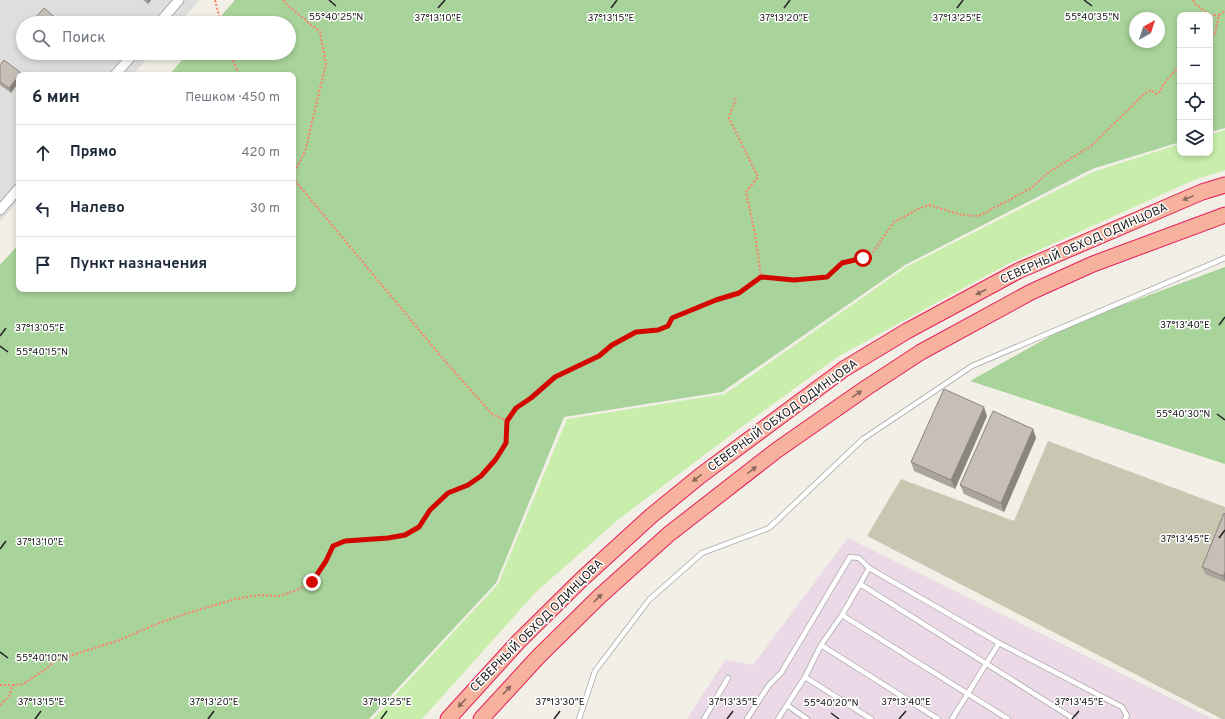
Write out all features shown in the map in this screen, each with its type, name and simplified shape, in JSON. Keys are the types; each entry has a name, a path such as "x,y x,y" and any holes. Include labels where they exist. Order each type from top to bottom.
{"highway":[{"name":"СЕВЕРНЫЙ ОБХОД ОДИНЦОВА","path":"448,719 519,641 651,516 700,476 844,369 907,331 1018,271 1202,192 1225,185"},
{"name":"СЕВЕРНЫЙ ОБХОД ОДИНЦОВА","path":"481,719 539,656 600,596 669,534 777,450 866,388 921,352 1032,292 1093,264 1225,215"}],"street":[{"path":"165,16 179,0"},
{"path":"118,72 128,60"},
{"path":"0,210 16,191"}],"lane":[{"path":"579,719 595,670 649,600 702,553 769,528 863,439 972,366 1225,258"},
{"path":"747,719 769,686 781,674 850,557 859,558 869,568 999,643 1122,707 1127,716 1125,719"},
{"path":"778,719 805,677 821,645 842,615 869,568"},
{"path":"860,584 1074,719"},
{"path":"842,615 1008,719"},
{"path":"952,719 999,643"},
{"path":"821,645 938,719"},
{"path":"805,677 871,719"},
{"path":"704,719 728,678"},
{"path":"787,705 807,719"}],"path":[{"path":"215,0 219,16"},
{"path":"284,0 285,3 320,32 326,64 305,151 296,169"},
{"path":"1193,0 1195,4 1206,12"},
{"path":"1213,15 1219,15 1225,11"},
{"path":"1213,36 1219,15"},
{"path":"233,60 238,72"},
{"path":"0,685 23,684 46,669 56,660 117,641 154,625 185,614 235,599 260,595 280,596 297,590 312,582 326,561 333,546 345,541 388,538 405,535 419,527 430,510 448,493 468,485 481,476 496,459 506,443 507,421 516,408 531,398 555,377 599,356 612,345 636,332 658,330 668,326 672,318 716,300 739,293 761,277 794,280 827,277 842,263 863,258 873,252 894,222 918,209 929,206 962,215 979,216 1031,188 1049,172 1091,146 1145,93 1151,90 1156,94 1160,92 1162,86 1177,68"},
{"path":"736,98 729,118 758,177 746,192 755,234 761,277"},
{"path":"296,182 439,354 492,414 507,421"},
{"path":"0,705 9,696 13,685"}],"shaded area":[{"path":"0,0 200,0 185,16 16,16 16,60 146,60 135,72 16,72 16,203 0,221"},
{"path":"1048,441 1225,507 1225,719 1222,719 867,536 901,479 1014,521"},
{"path":"848,538 1213,719 687,719 725,660 753,665"}],"green space":[{"path":"235,0 1225,0 1225,128 1213,131 1213,12 1177,12 1177,143 1092,169 905,265 722,392 564,417 496,583 369,719 0,719 0,265 16,247 16,292 296,292 296,72 172,72 182,60 296,60 296,16 221,16"},
{"path":"1225,130 1225,170 1194,180 1006,265 839,356 619,519 536,592 422,719 373,719 498,584 567,419 725,394 906,267 1093,172 1177,145 1177,156 1213,156 1213,134"},
{"path":"1225,267 1225,464 970,381 1074,323"}],"building":[{"path":"44,8 53,16 37,16"},
{"path":"4,60 20,72 16,72 16,79 9,88 0,82 0,65"},
{"path":"944,389 984,407 951,480 911,462"},
{"path":"993,411 1033,429 1001,503 960,485"},
{"path":"1224,513 1225,572 1223,576 1202,567"}],"route":[{"path":"312,582 326,561 333,546 345,541 388,538 405,535 419,527 430,510 448,493 468,485 481,476 496,459 506,443 507,421 516,408 531,398 555,377 599,356 612,345 636,332 658,330 668,326 672,318 716,300 739,293 761,277 794,280 827,277 842,263 863,258"}]}
